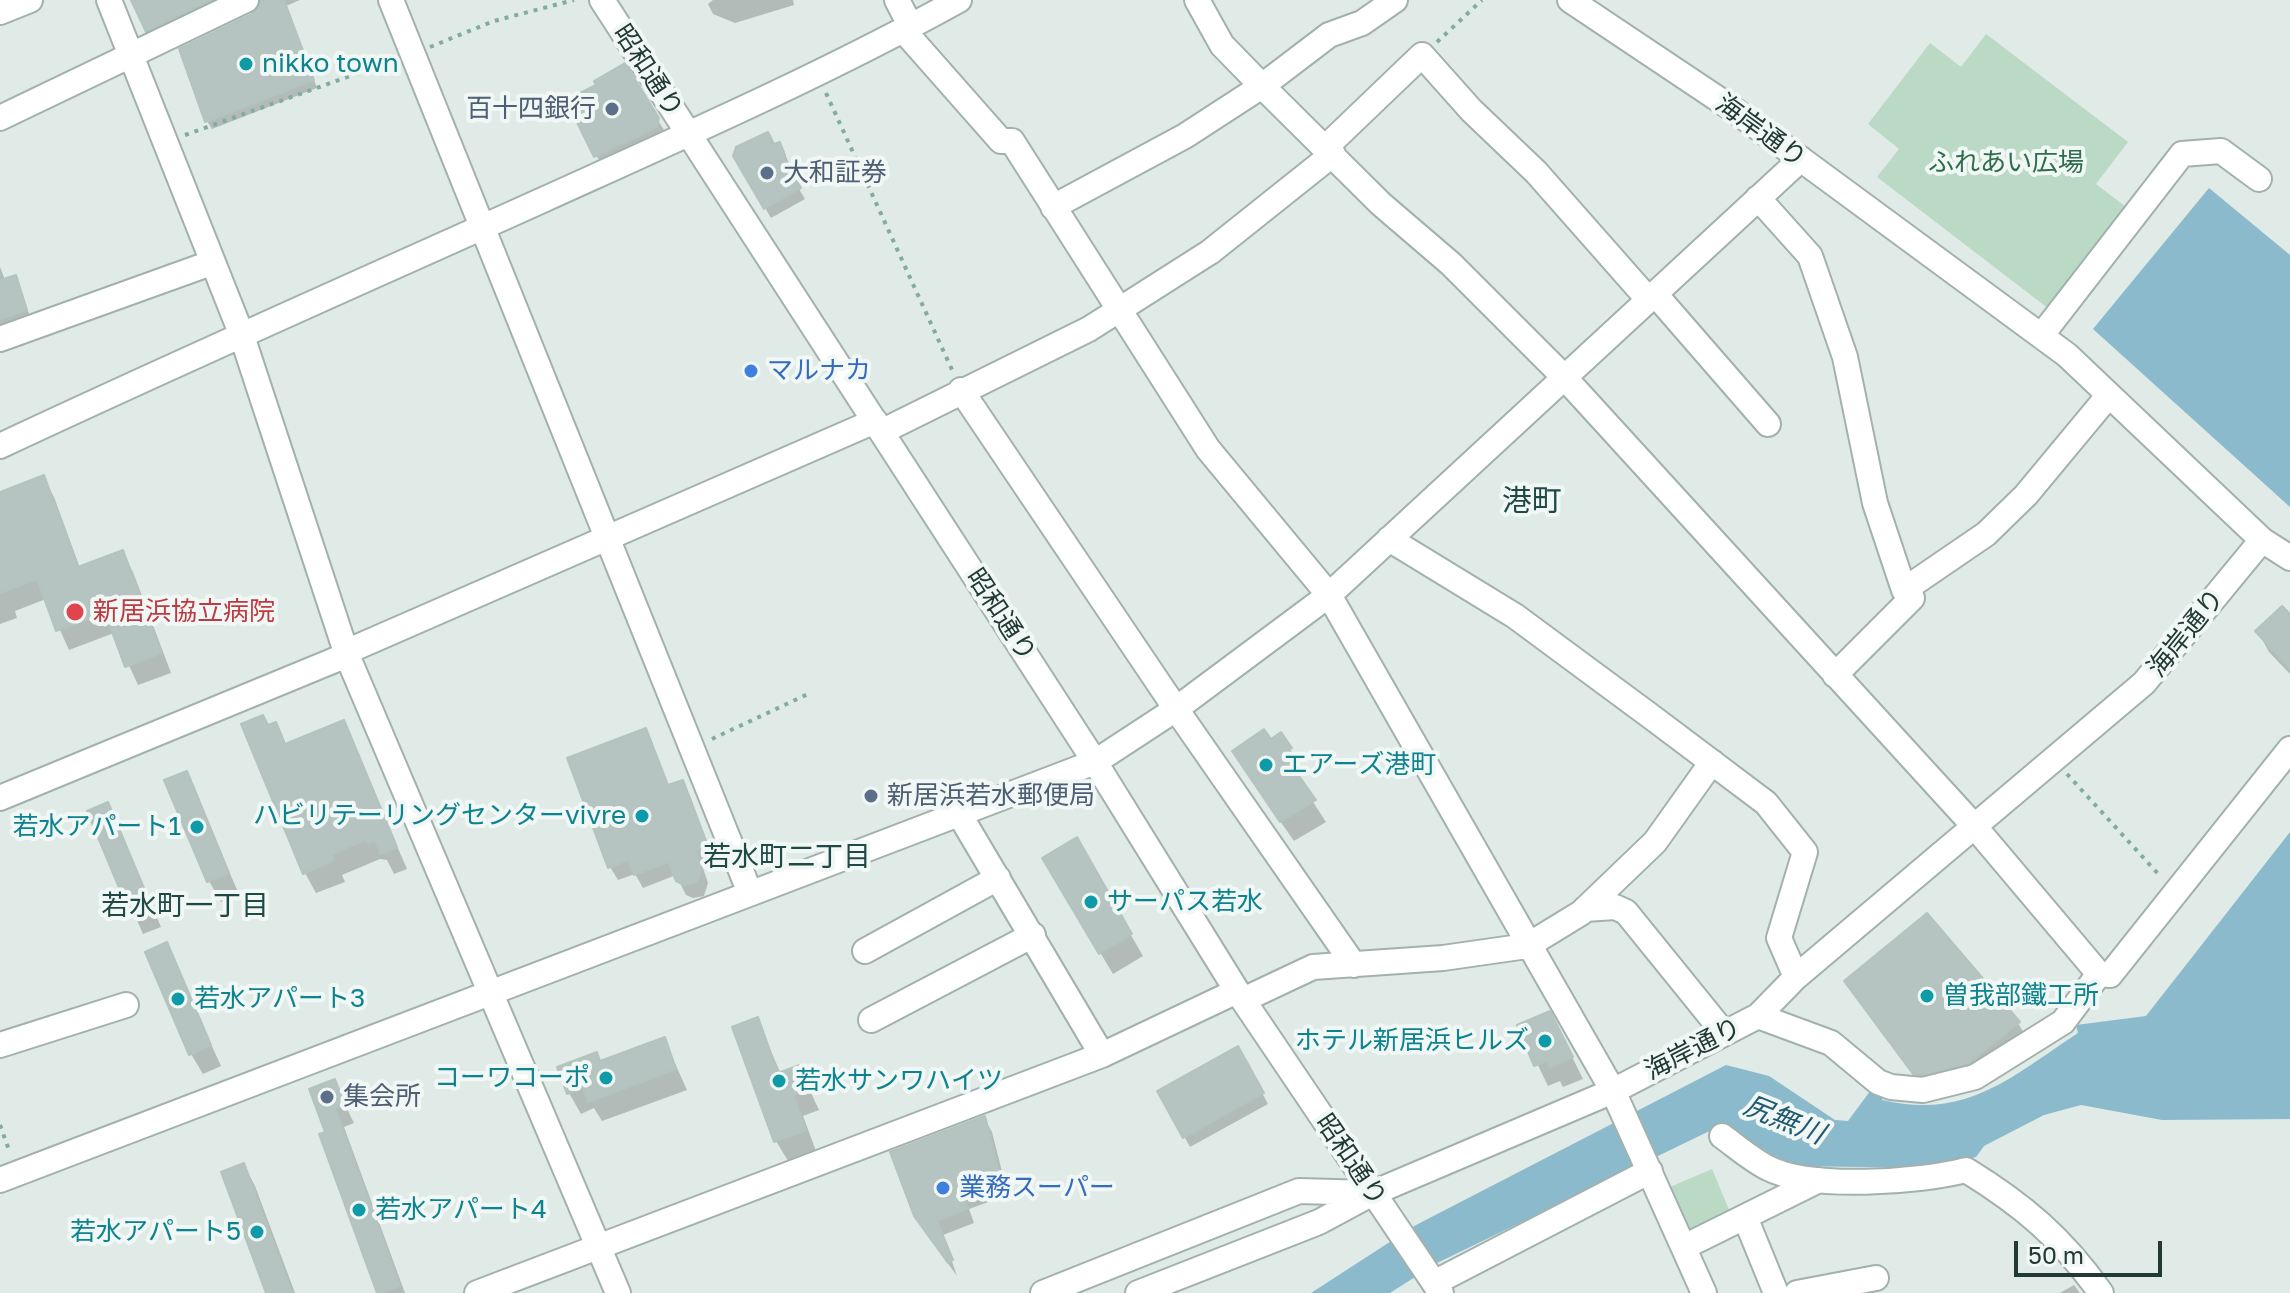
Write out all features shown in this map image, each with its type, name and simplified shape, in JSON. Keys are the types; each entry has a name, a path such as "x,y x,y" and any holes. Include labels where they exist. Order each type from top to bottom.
{"street":[{"path":"0,12 30,0"},
{"path":"109,0 241,333 347,655 618,1293"},
{"path":"0,118 129,53 246,0"},
{"path":"391,0 750,893"},
{"name":"昭和通り","path":"602,0 1095,762 1240,996 1434,1283"},
{"path":"897,0 907,29 1001,141 1012,141 1208,449 1329,595 1527,946 1613,1091 1704,1293"},
{"path":"0,446 241,333 690,134 907,29 959,0"},
{"path":"1197,0 1222,45 1381,204 1451,264 1564,377 1975,827 2099,974 2110,975 2290,749"},
{"path":"1053,207 1185,136 1262,86 1329,35 1362,23 1395,0"},
{"name":"海岸通り","path":"1138,1293 1319,1222 1373,1193 1613,1091 1758,1016 1796,977 2144,683 2262,540 2109,395 2041,336 1801,159 1570,0"},
{"path":"0,798 347,655 355,648 609,538 879,426 1089,329 1210,252 1329,151 1422,55 1471,110 1536,172 1768,424"},
{"path":"2041,336 2182,154 2221,151 2259,179"},
{"path":"8,1177 1095,762 1176,709 1329,595 1801,159"},
{"path":"1758,198 1810,256 1845,357 1875,503 1904,590 1912,598 1835,675"},
{"path":"0,339 211,263"},
{"path":"961,390 1176,709 1354,965"},
{"path":"1904,590 1986,534 2026,495 2109,395"},
{"path":"1389,539 1515,616 1766,803 1805,852 1779,938 1796,977"},
{"path":"2262,540 2290,558"},
{"path":"477,1293 1102,1055 1313,967 1527,946 1585,909 1655,842 1712,762"},
{"path":"958,812 1102,1055"},
{"path":"865,951 998,878"},
{"path":"1585,909 1615,907 1626,912 1724,1033"},
{"path":"871,1020 1033,935"},
{"path":"1758,1016 1831,1043 1878,1082 1891,1087 1923,1090 1975,1077 2063,1022 2099,974"},
{"path":"0,1045 126,1005"},
{"path":"1722,1136 1769,1169 1819,1180 1932,1179 1966,1170 2007,1196 2071,1250 2101,1293"},
{"path":"1434,1283 1648,1167"},
{"path":"1684,1247 1819,1180"},
{"path":"1043,1293 1299,1191 1373,1193"},
{"path":"1745,1217 1776,1293"},
{"path":"1797,1293 1876,1278"}],"path":[{"path":"164,143 413,54 494,21 574,0"},
{"path":"1422,55 1482,0"},
{"path":"817,72 961,390"},
{"path":"692,749 808,694"},
{"path":"2054,760 2123,839 2177,893"},
{"path":"0,1125 8,1177"}],"green space":[{"name":"ふれあい広場","path":"1986,34 2128,142 2096,184 2126,207 2049,309 1877,177 1899,149 1868,124 1930,43 1961,67"},
{"path":"1712,1169 1732,1217 1690,1235 1670,1187"}],"water":[{"path":"2209,188 2290,255 2290,507 2093,329"},
{"name":"尻無川","path":"2290,832 2290,1119 2162,1120 2081,1105 2044,1115 1984,1146 1976,1157 1932,1168 1789,1166 1724,1124 1437,1263 1390,1293 1311,1293 1416,1225 1726,1065 1769,1076 1835,1120 1848,1121 1871,1090 1885,1093 1882,1100 1912,1105 1964,1099 2009,1079 2031,1065 2078,1033 2076,1025 2146,1016"}],"building":[{"path":"131,0 211,0 146,32"},
{"name":"nikko town","path":"261,0 284,0 314,80 205,122 179,49 252,14"},
{"name":"百十四銀行","path":"625,63 659,118 657,127 594,157 566,100 596,85 594,81"},
{"name":"大和証券","path":"768,132 774,144 780,142 783,157 801,188 764,209 733,156 736,147"},
{"path":"16,275 27,310 0,319 0,280"},
{"path":"44,475 78,567 123,550 161,653 125,667 105,613 56,631 37,579 0,593 0,492"},
{"path":"2282,606 2290,614 2290,669 2255,631"},
{"path":"263,715 268,725 276,722 285,744 344,720 397,847 381,854 375,840 368,843 367,839 332,854 334,860 303,874 241,724"},
{"name":"ハビリテーリングセンターvivre","path":"646,728 668,785 683,780 708,846 696,851 702,868 697,882 684,885 676,881 668,862 634,875 628,860 608,868 567,758"},
{"name":"エアーズ港町","path":"1264,729 1271,739 1281,732 1292,748 1283,753 1316,800 1280,822 1232,751"},
{"name":"若水アパート1","path":"187,771 229,873 207,882 164,780"},
{"path":"108,802 151,905 130,914 87,811"},
{"name":"サーパス若水","path":"1077,837 1132,934 1099,954 1042,858"},
{"name":"曽我部鐵工所","path":"1927,913 2020,1022 1968,1063 1922,1075 1913,1074 1844,981"},
{"name":"若水アパート3","path":"167,942 211,1045 189,1055 145,952"},
{"name":"ホテル新居浜ヒルズ","path":"1550,1011 1573,1057 1550,1067 1547,1061 1534,1066 1517,1025"},
{"name":"若水サンワハイツ","path":"758,1017 778,1073 800,1065 809,1089 793,1095 806,1130 774,1142 732,1027"},
{"name":"コーワコーポ","path":"665,1037 676,1069 588,1102 583,1088 567,1094 557,1067 597,1052 600,1061"},
{"path":"1238,1046 1264,1093 1183,1138 1157,1091"},
{"name":"若水アパート4","path":"335,1079 345,1104 335,1108 400,1286 382,1293 377,1293 319,1134 325,1132 309,1089"},
{"name":"業務スーパー","path":"985,1116 1001,1181 963,1195 968,1208 937,1221 953,1260 948,1263 914,1216 890,1152"},
{"name":"若水アパート5","path":"244,1163 292,1293 266,1293 221,1172"}],"place":[{"name":"nikko town","path":"246,64"},
{"name":"百十四銀行","path":"612,109"},
{"name":"大和証券","path":"767,173"},
{"name":"マルナカ","path":"751,371"},
{"name":"新居浜協立病院","path":"75,612"},
{"name":"エアーズ港町","path":"1266,765"},
{"name":"新居浜若水郵便局","path":"871,796"},
{"name":"ハビリテーリングセンターvivre","path":"642,816"},
{"name":"若水アパート1","path":"197,827"},
{"name":"サーパス若水","path":"1091,902"},
{"name":"曽我部鐵工所","path":"1927,996"},
{"name":"若水アパート3","path":"178,999"},
{"name":"ホテル新居浜ヒルズ","path":"1545,1041"},
{"name":"コーワコーポ","path":"606,1078"},
{"name":"若水サンワハイツ","path":"779,1081"},
{"name":"集会所","path":"327,1097"},
{"name":"業務スーパー","path":"943,1188"},
{"name":"若水アパート4","path":"359,1210"},
{"name":"若水アパート5","path":"257,1232"}],"district":[{"name":"港町","path":"1532,501"},
{"name":"若水町二丁目","path":"787,857"},
{"name":"若水町一丁目","path":"185,906"}]}
